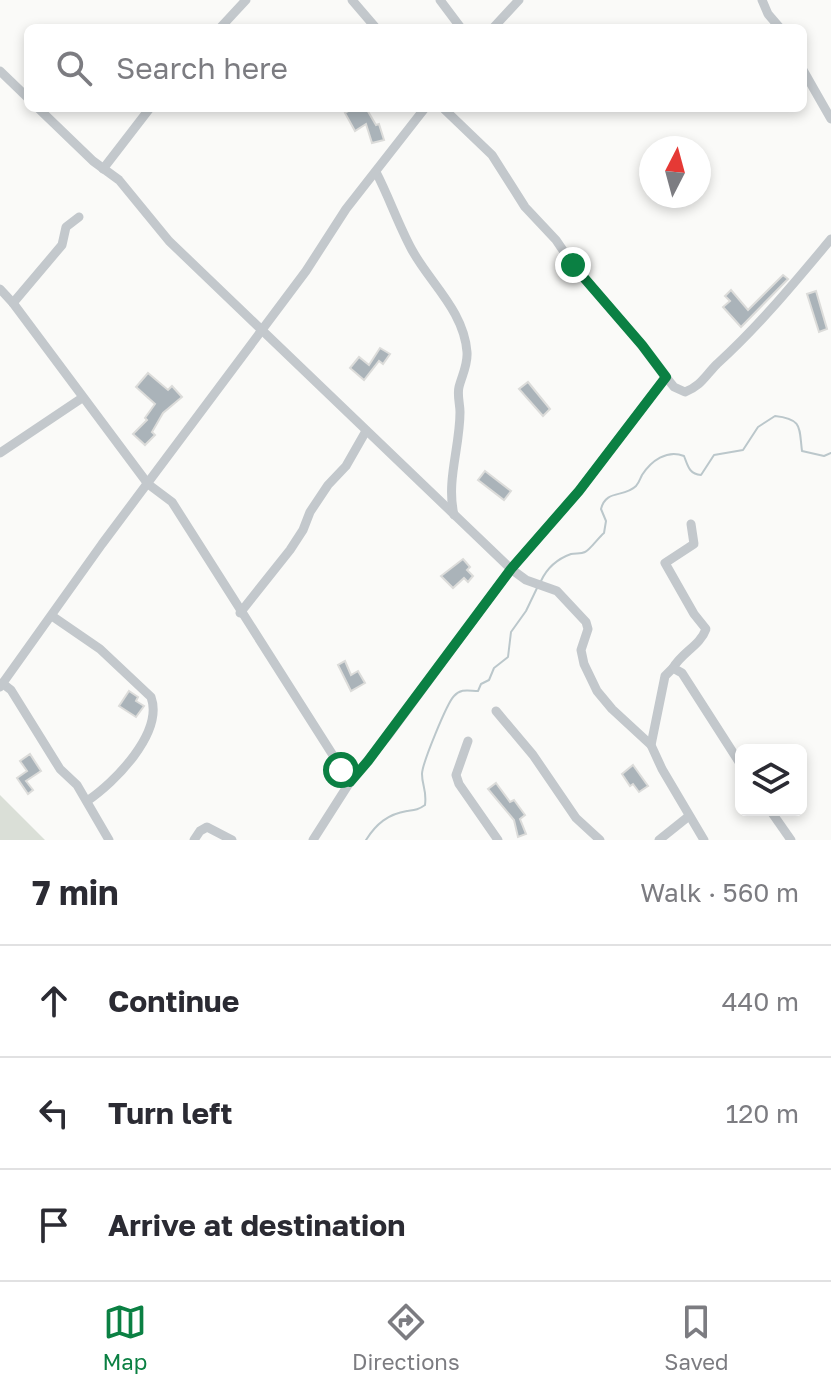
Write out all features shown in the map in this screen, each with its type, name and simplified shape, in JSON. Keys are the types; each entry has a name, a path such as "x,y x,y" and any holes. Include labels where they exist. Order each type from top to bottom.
{"street":[{"path":"224,24 246,0"},
{"path":"352,0 373,24"},
{"path":"440,0 458,24"},
{"path":"497,24 519,0"},
{"path":"762,0 777,24"},
{"path":"0,71 24,94"},
{"path":"807,77 831,119"},
{"path":"42,112 119,180 169,241 511,569 526,580 557,591 586,622 588,629 581,650 597,691 651,745 704,840"},
{"path":"103,169 147,112"},
{"path":"109,840 77,785 60,769 11,690 1,685 261,328 306,271 346,209 422,112"},
{"path":"447,112 492,155 525,207 556,240 674,387 685,392 700,386 713,368 793,286 806,266 831,239"},
{"path":"376,172 414,253 438,286 462,329 467,352 464,376 459,387 454,475 449,486 454,515"},
{"path":"13,303 62,245 66,227 79,217"},
{"path":"0,289 148,484 172,502 350,782"},
{"path":"313,840 350,782 511,569 579,491 666,377"},
{"path":"0,453 82,398"},
{"path":"240,613 290,550 310,512 328,485 346,466 366,431"},
{"path":"651,745 665,676 679,656 699,642 706,629 665,563 694,544 691,524"},
{"path":"52,616 100,649 151,697 154,706 153,722 143,742 105,789 87,801"},
{"path":"673,668 682,673 735,756"},
{"path":"496,711 533,755 576,818 600,840"},
{"path":"468,741 456,775 498,840"},
{"path":"659,840 689,816"},
{"path":"774,816 791,840"},
{"path":"194,840 207,827 232,840"}],"shaded area":[{"path":"0,795 45,840 0,840"}],"building":[{"path":"368,112 376,125 379,124 384,140 372,143 366,124 355,131 345,113"},
{"path":"783,275 788,279 741,327 723,307 730,301 725,296 731,290 748,310"},
{"path":"816,291 827,329 819,332 807,294"},
{"path":"380,348 390,354 383,364 379,361 364,380 350,368 359,357 369,365"},
{"path":"148,373 168,390 172,386 182,397 163,413 152,432 155,435 145,445 133,434 147,420 145,418 155,404 136,387"},
{"path":"528,382 550,409 543,416 519,389"},
{"path":"485,471 511,491 504,500 478,480"},
{"path":"463,559 473,576 468,582 464,578 453,588 441,576"},
{"path":"345,661 351,675 358,671 365,683 351,691 338,665"},
{"path":"129,691 144,706 136,717 119,706"},
{"path":"30,754 41,771 26,781 33,790 28,794 17,778 27,771 20,761"},
{"path":"633,765 648,786 639,792 633,784 630,786 622,774"},
{"path":"496,783 525,815 520,819 526,834 518,837 514,820 488,789"}],"waterway":[{"path":"541,581 557,561 585,552 592,546 604,533 603,503 611,496 631,490 646,470 666,455 684,456 691,471 701,475 714,455 743,450 758,427 775,416 795,422 800,431 802,451 824,456 831,453"},
{"path":"366,840 388,817 425,805 423,768 446,710 459,692 478,691 481,684 489,680 494,668 508,657 511,632 538,586"}],"route":[{"path":"341,770 350,782 368,761 511,569 579,491 666,377 573,265"}]}
